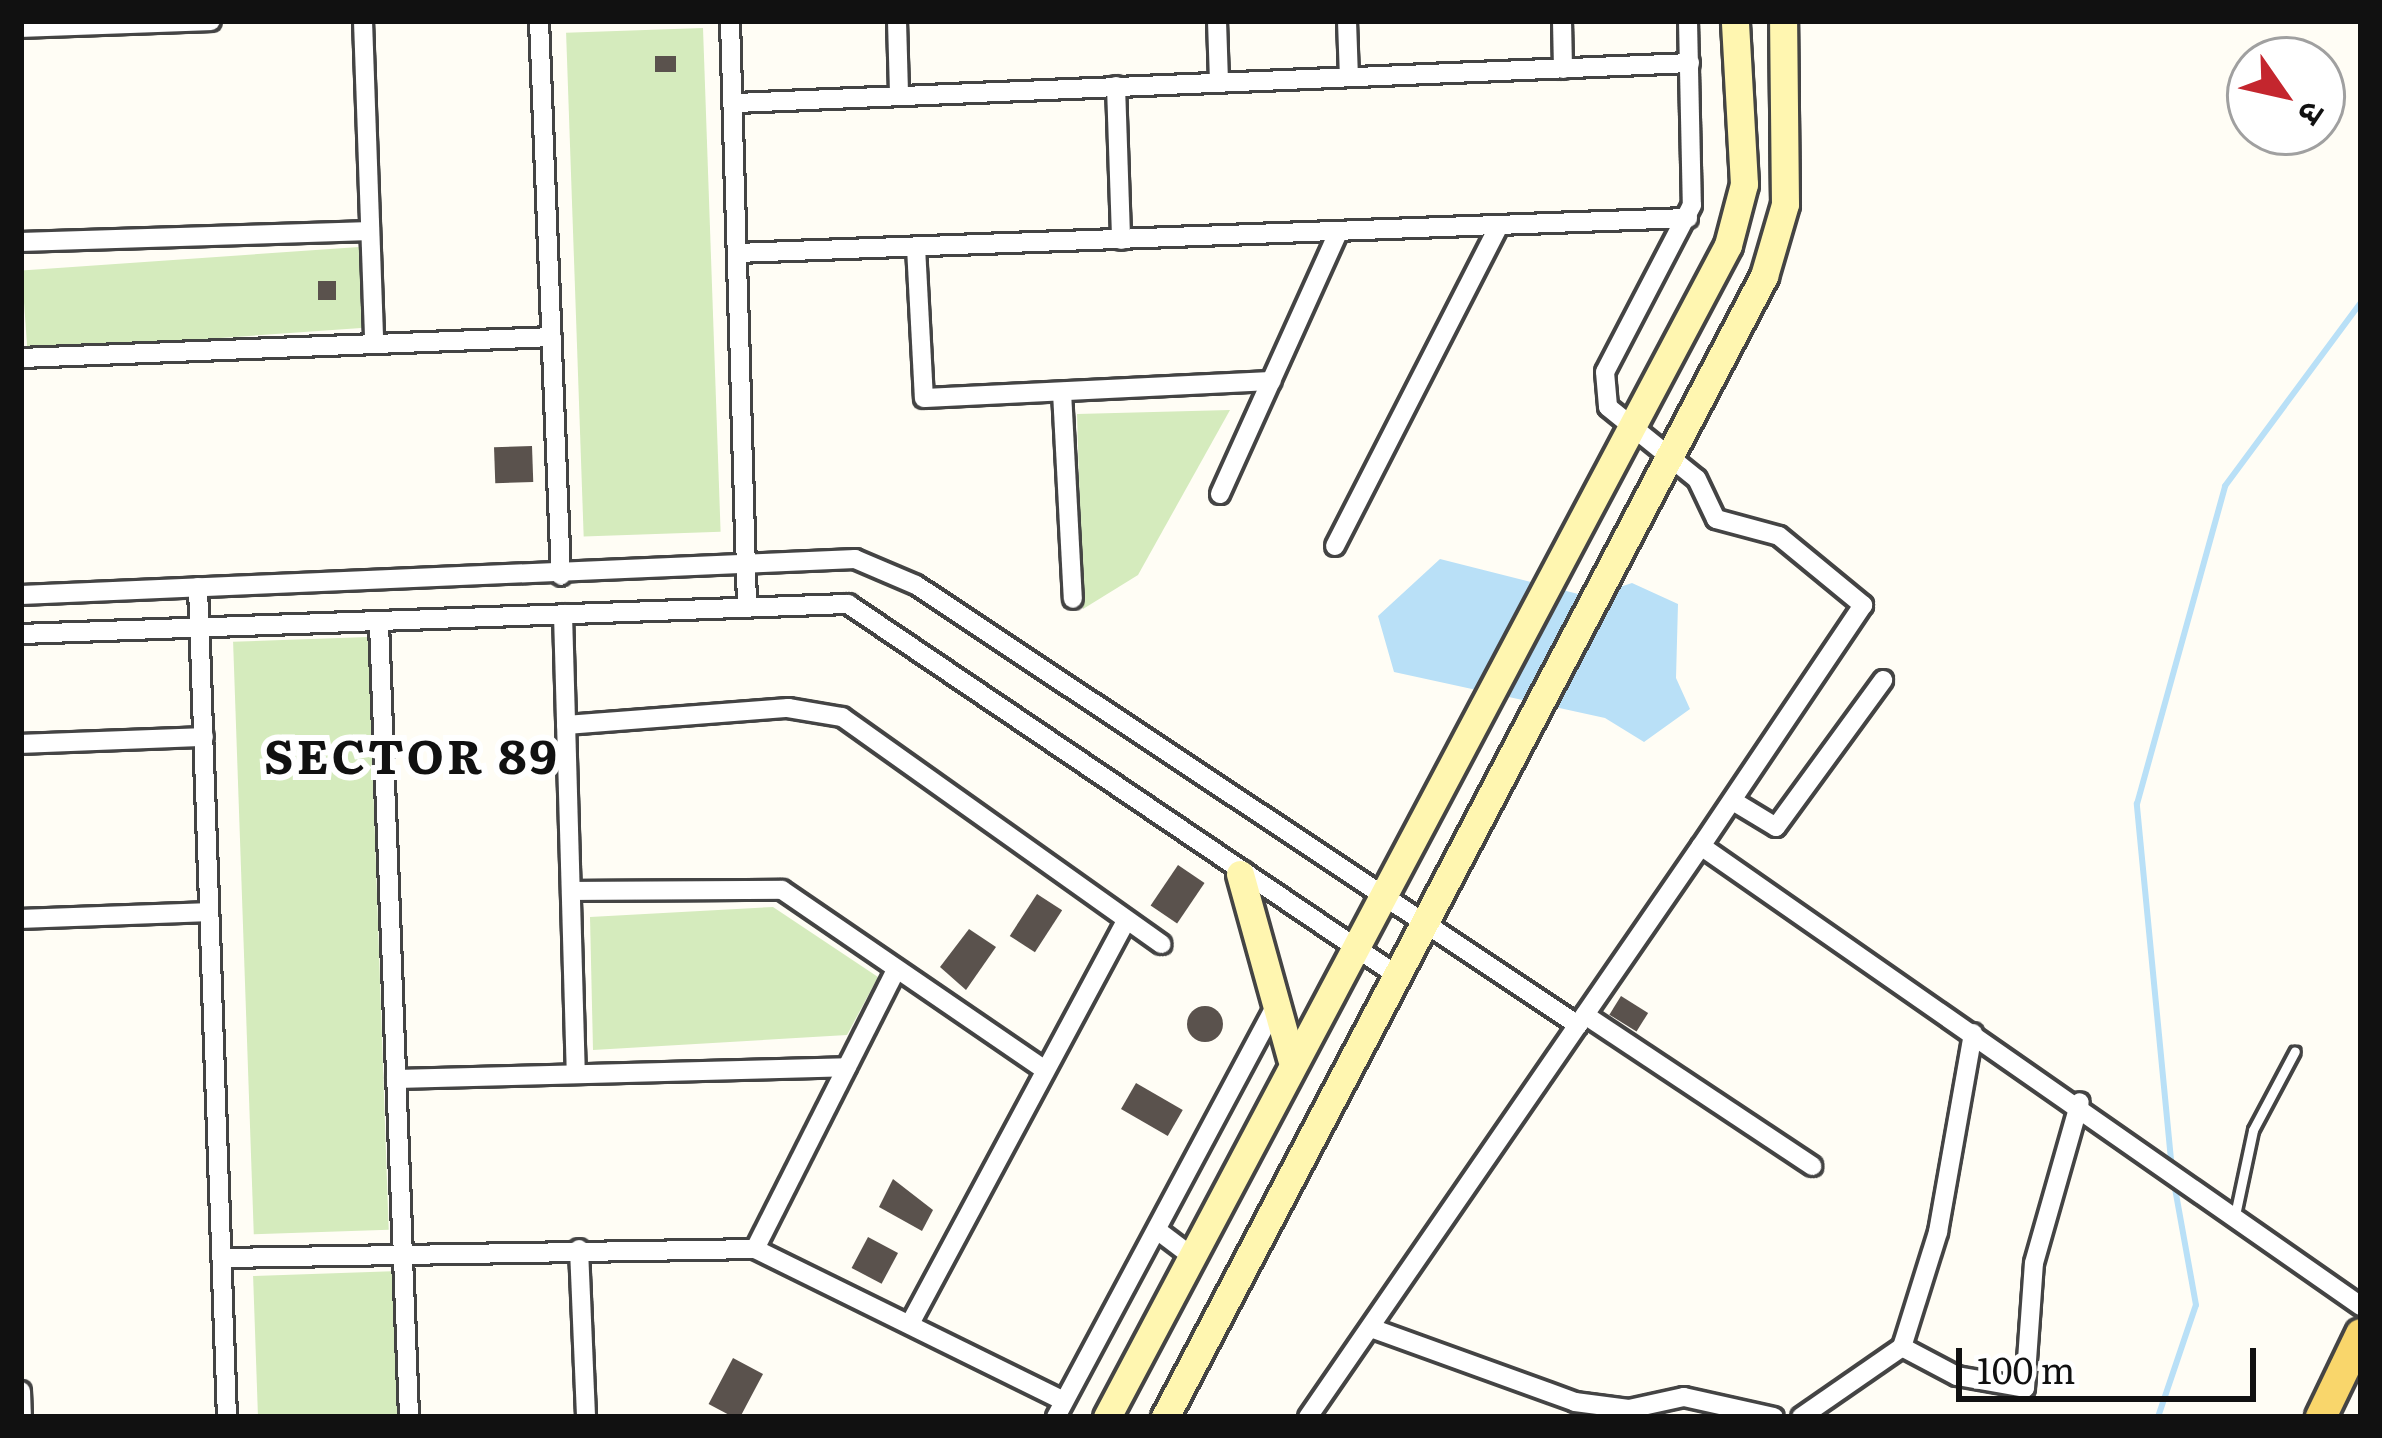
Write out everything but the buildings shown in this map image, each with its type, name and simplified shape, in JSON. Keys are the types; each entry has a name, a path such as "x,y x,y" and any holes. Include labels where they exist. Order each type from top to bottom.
{"main road":[{"path":"2323,1416 2361,1334"}],"street":[{"path":"21,28 211,21"},
{"path":"363,21 374,344"},
{"path":"539,21 561,576"},
{"path":"730,21 736,103 747,605"},
{"path":"897,21 899,94"},
{"path":"1216,21 1219,82"},
{"path":"1347,21 1349,77"},
{"path":"1562,21 1563,69"},
{"path":"1308,1417 1863,605 1780,536 1716,519 1697,479 1625,428 1603,378 1688,218 1688,21"},
{"path":"1107,1417 1348,947 1738,216 1735,21"},
{"path":"1165,1417 1663,452 1778,241 1783,21"},
{"path":"736,103 1690,63"},
{"path":"1116,86 1121,240"},
{"path":"737,253 1688,218"},
{"path":"1335,546 1498,227"},
{"path":"21,242 370,230"},
{"path":"1220,494 1338,233"},
{"path":"916,247 919,392 1062,392 1272,381"},
{"path":"21,358 552,337"},
{"path":"1062,392 1073,599"},
{"path":"21,595 561,576 746,556 855,559 901,577 1420,924 1812,1166"},
{"path":"198,586 227,1417"},
{"path":"21,634 848,604 880,617 1240,874 1395,974"},
{"path":"563,614 576,1073"},
{"path":"379,624 409,1417"},
{"path":"1733,801 1776,827 1883,680"},
{"path":"566,725 831,713 1118,908 1125,923 1161,944"},
{"path":"21,744 204,737"},
{"path":"1701,846 2080,1102 2361,1306"},
{"path":"1240,874 1291,1058"},
{"path":"571,891 782,890 1042,1068"},
{"path":"21,919 209,912"},
{"path":"912,1320 1042,1068 1125,923"},
{"path":"755,1249 896,970"},
{"path":"224,1258 755,1249 912,1320 1060,1409 1275,1006"},
{"path":"1801,1417 1902,1347 1938,1232 1973,1033"},
{"path":"396,1079 848,1067"},
{"path":"1902,1347 1958,1376 2025,1388 2034,1263 2080,1102"},
{"path":"1157,1230 1190,1255"},
{"path":"579,1249 586,1417"},
{"path":"1371,1328 1570,1409 1629,1409 1684,1397 1774,1417"},
{"path":"21,1391 22,1417"}],"lane":[{"path":"2235,1215 2253,1130 2295,1051"}],"green space":[{"path":"703,28 721,532 584,536 566,33"},
{"path":"359,247 365,328 27,351 22,271"},
{"path":"1230,410 1138,575 1083,609 1077,414"},
{"path":"368,637 389,1230 254,1234 233,642"},
{"path":"773,907 878,977 847,1035 593,1050 590,917"},
{"path":"399,1271 404,1417 258,1417 253,1276"}],"water":[{"path":"1440,559 1590,597 1632,583 1678,604 1676,678 1690,709 1644,742 1605,718 1394,672 1378,616"}],"waterway":[{"path":"2172,1170 2137,804 2225,486 2361,302"},
{"path":"2158,1417 2196,1305 2174,1183"}],"district":[{"name":"SECTOR 89","path":"412,754"}]}
